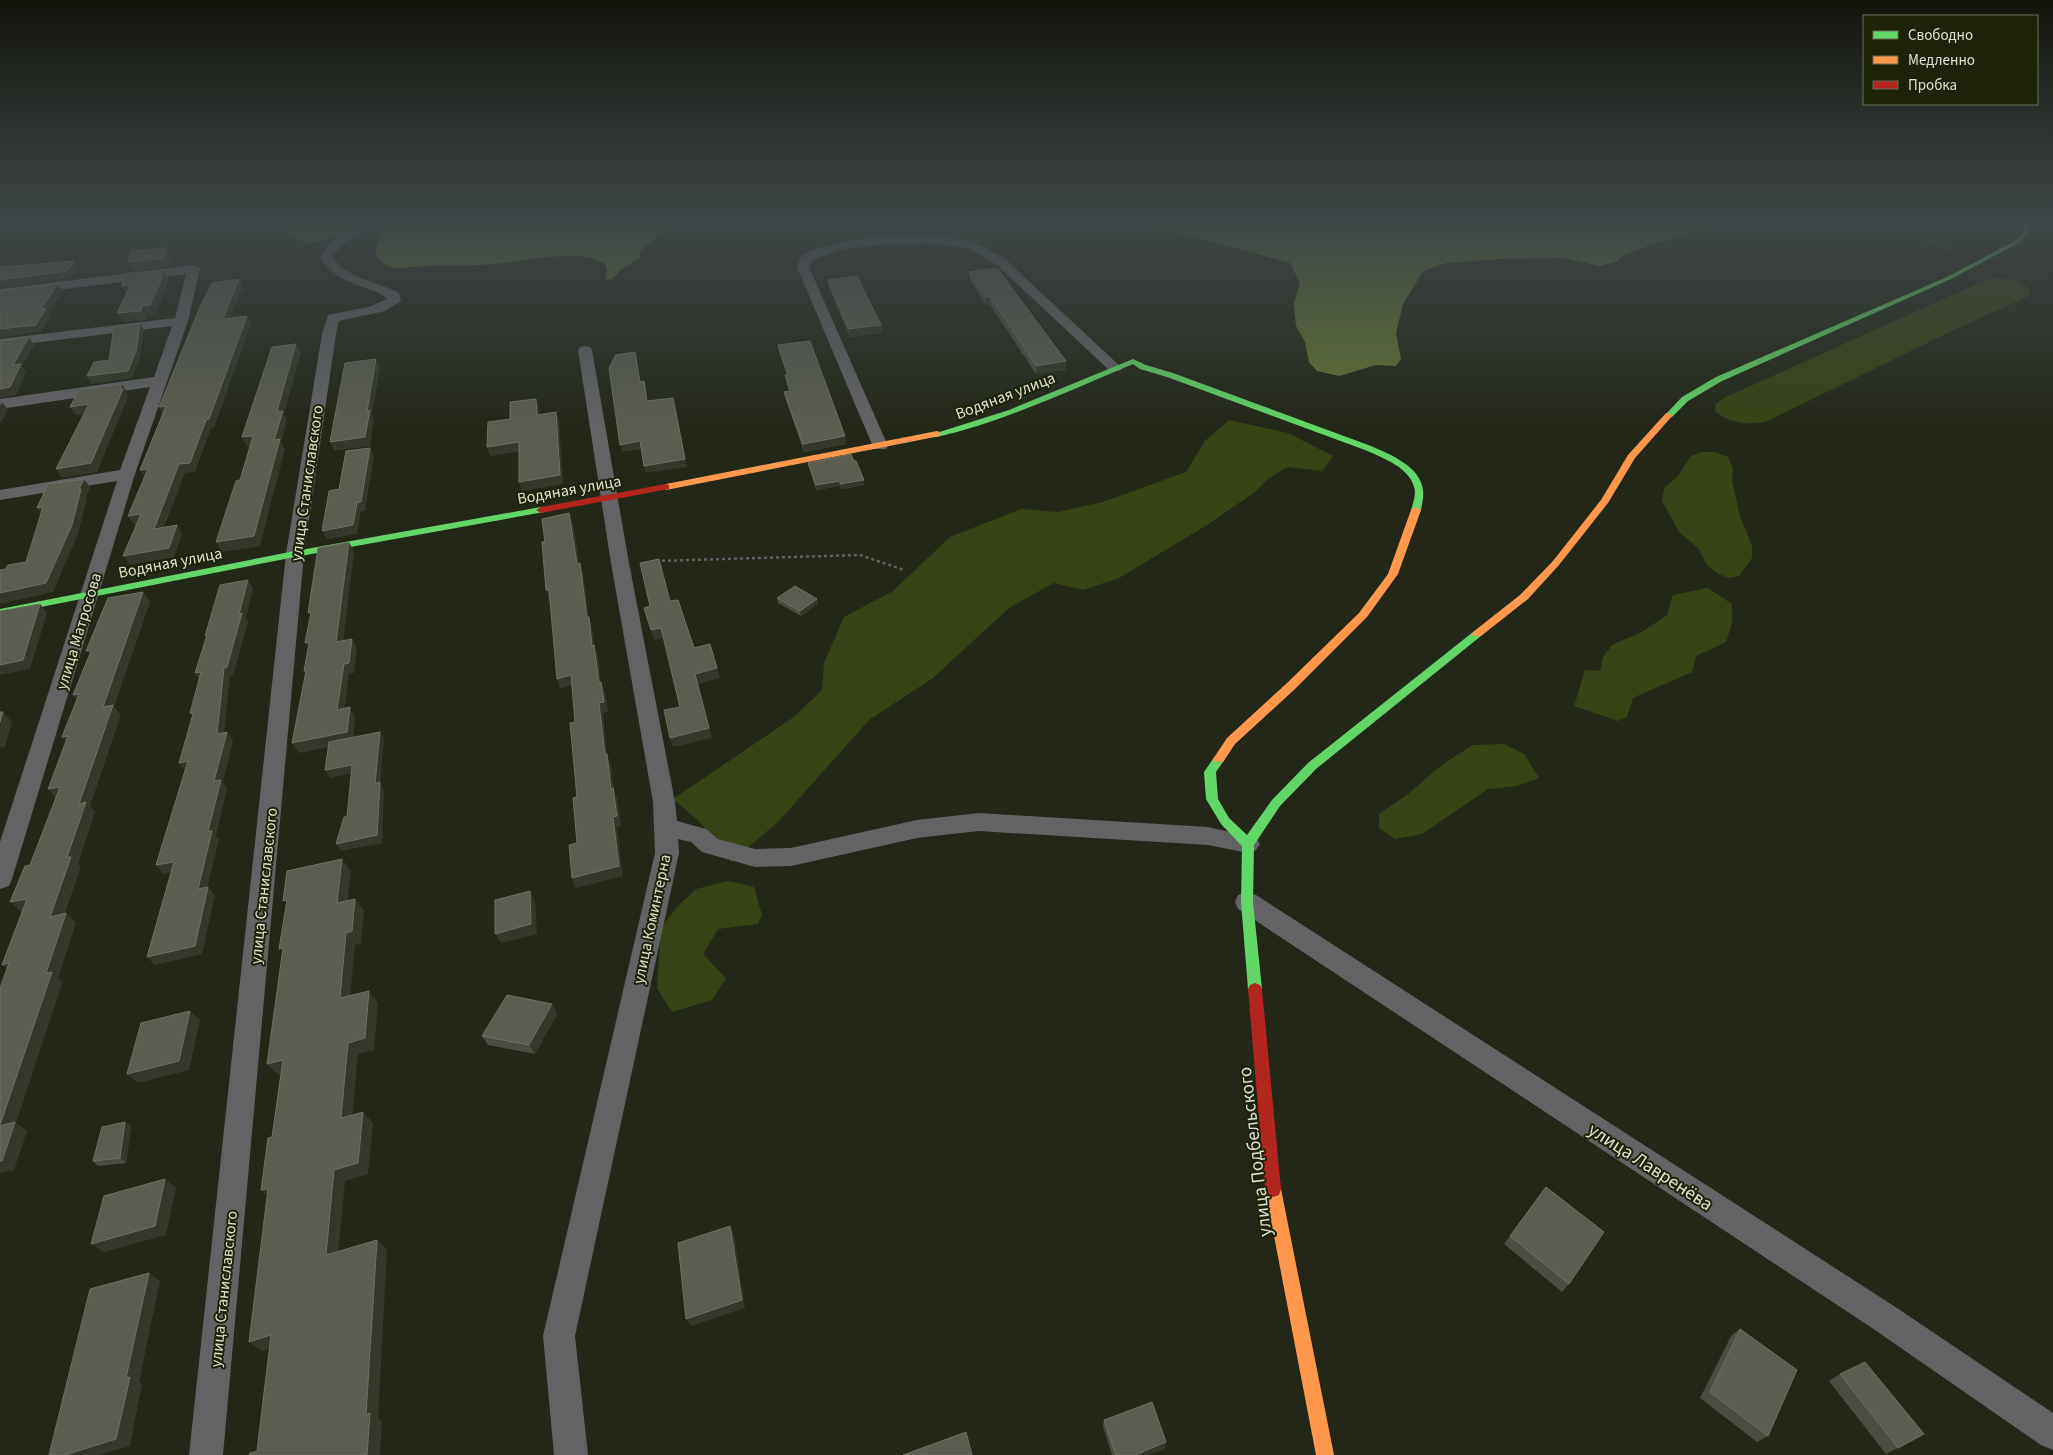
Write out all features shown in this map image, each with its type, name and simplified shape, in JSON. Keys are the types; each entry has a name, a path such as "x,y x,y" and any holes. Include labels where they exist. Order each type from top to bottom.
{"street":[{"name":"улица Матросова","path":"0,879 127,474 181,321 188,292"},
{"name":"улица Станиславского","path":"206,1455 295,554 333,318 388,306 394,301 394,296 387,292"},
{"path":"814,292 880,446"},
{"path":"1033,292 1115,368"},
{"path":"666,827 698,836 710,846 755,858 791,857 917,829 978,822 1208,836 1248,844 1276,802 1312,766 1524,597 1582,532 1605,501 1631,457 1685,399 1719,379 1917,292"},
{"path":"0,343 181,321"},
{"name":"улица Коминтерна","path":"570,1455 559,1336 667,853 664,802 620,562 585,350"},
{"name":"Водяная улица","path":"0,612 295,554 610,498 958,430 988,421 1133,361 1143,367 1179,378 1368,448 1398,462 1416,479 1420,492 1416,511 1393,574 1363,615 1291,686 1231,741 1210,772 1212,799 1225,821 1248,844"},
{"path":"0,404 160,382"},
{"path":"0,495 127,474"},
{"name":"улица Подбельского","path":"1248,844 1247,902 1274,1202 1325,1455"},
{"name":"улица Лавренёва","path":"1247,902 1886,1319 2053,1433"}],"path":[{"path":"620,562 860,555 904,570"}],"shaded area":[{"path":"1297,292 1410,292 1403,304 1396,333 1401,359 1396,366 1376,365 1339,376 1317,371 1309,362 1305,342 1296,326 1294,303"},
{"path":"1959,292 2031,293 2027,297 1954,330 1765,422 1732,421 1720,415 1715,411 1716,404 1726,397"},
{"path":"1229,420 1288,433 1333,456 1322,471 1287,467 1207,525 1119,578 1083,590 1054,583 1009,608 933,678 869,720 778,822 731,862 699,821 673,799 794,717 822,690 824,663 844,617 893,591 950,537 1021,509 1058,512 1103,502 1186,472 1205,441"},
{"path":"1702,452 1715,452 1728,457 1733,469 1732,480 1740,516 1752,546 1752,558 1739,576 1728,578 1717,573 1707,565 1698,548 1679,532 1662,501 1664,488 1678,476 1691,456"},
{"path":"1708,588 1732,604 1732,623 1726,642 1696,656 1692,672 1633,698 1627,717 1618,721 1574,706 1585,670 1600,671 1603,657 1612,645 1642,632 1667,615 1673,595"},
{"path":"1504,744 1524,754 1539,778 1517,786 1488,789 1422,834 1395,839 1379,828 1379,814 1408,794 1443,764 1473,745"},
{"path":"729,881 754,887 762,915 758,924 718,929 703,954 726,978 712,1000 672,1012 657,988 661,927 678,906 696,889"}],"building":[{"path":"0,292 53,292 41,309 46,308 36,325 0,329"},
{"path":"127,292 156,292 150,305 142,306 141,311 117,313"},
{"path":"208,292 234,292 223,319 247,316 209,419 206,420 190,463 179,464 154,529 177,525 169,548 123,556 141,514 128,516 148,469 140,470 166,406 159,407"},
{"path":"833,292 865,292 881,325 849,329"},
{"path":"983,292 1015,292 1066,361 1036,366 990,296 986,297"},
{"path":"140,324 136,351 128,371 87,376 94,362 109,360 114,327"},
{"path":"29,337 13,365 21,364 10,387 0,389 0,341"},
{"path":"810,341 845,436 803,444 784,392 790,391 785,375 788,375 778,345"},
{"path":"296,344 277,411 283,411 274,440 280,439 254,536 216,542 236,481 240,480 253,436 242,437 272,347"},
{"path":"635,352 640,382 644,381 647,401 673,398 685,459 644,466 640,441 620,445 609,368 616,355"},
{"path":"376,359 367,411 370,410 365,437 330,442 345,363"},
{"path":"122,384 120,389 123,389 91,463 56,469 89,404 70,407 79,390"},
{"path":"536,399 537,415 556,412 560,475 519,482 519,442 487,447 488,422 510,419 510,402"},
{"path":"370,448 361,502 357,503 353,525 322,531 329,491 339,489 346,451"},
{"path":"851,454 864,480 816,485 808,463"},
{"path":"84,479 79,489 81,489 72,525 46,583 0,593 0,570 6,569 8,565 26,562 43,507 37,508 48,484"},
{"path":"569,513 577,564 580,563 592,646 594,645 599,683 601,682 604,702 599,703 605,754 607,754 611,789 613,788 617,816 613,817 619,866 572,878 569,845 577,843 573,798 577,797 570,723 575,722 571,675 557,679 549,590 546,590 542,542 545,542 542,519"},
{"path":"349,542 336,642 352,639 349,663 344,664 337,710 350,707 347,732 292,743 306,671 304,671 309,643 305,643 311,612 308,613 318,548"},
{"path":"659,559 670,601 678,600 694,648 710,644 717,668 695,674 709,728 670,738 664,710 680,707 661,628 651,630 644,608 650,606 640,563"},
{"path":"248,580 239,614 242,613 227,667 224,668 217,734 227,732 214,781 221,780 208,831 212,831 198,889 208,887 195,946 147,957 174,862 156,865 188,761 179,763 193,714 190,713 201,672 195,673 220,585"},
{"path":"795,586 817,599 800,611 777,598"},
{"path":"143,592 103,707 113,705 79,804 86,802 67,857 71,857 50,917 66,913 46,973 52,972 0,1125 0,988 9,963 2,965 27,899 10,902 25,866 30,865 60,787 48,789 68,736 62,737 79,694 73,695 91,651 86,651 108,598"},
{"path":"40,604 23,660 0,665 0,611"},
{"path":"380,732 375,784 380,782 377,835 336,844 344,817 347,817 352,765 325,770 329,742"},
{"path":"342,859 337,903 355,899 352,931 346,933 340,998 369,991 365,1038 348,1043 341,1118 363,1112 358,1163 334,1170 326,1255 377,1240 366,1415 370,1413 367,1455 249,1455 257,1451 271,1335 249,1342 268,1189 261,1190 268,1138 272,1137 283,1060 267,1064 283,948 279,949 287,900 283,901 287,871"},
{"path":"530,891 531,924 495,934 495,900"},
{"path":"507,995 552,1004 529,1045 482,1036"},
{"path":"190,1011 179,1061 127,1074 141,1023"},
{"path":"15,1122 2,1161 0,1161 0,1126"},
{"path":"125,1122 120,1158 93,1161 102,1127"},
{"path":"165,1179 155,1226 91,1244 104,1196"},
{"path":"1546,1187 1604,1232 1569,1284 1510,1236"},
{"path":"730,1226 742,1300 686,1319 678,1243"},
{"path":"149,1273 126,1378 130,1377 116,1439 65,1455 49,1455 90,1289"},
{"path":"1740,1329 1797,1370 1768,1436 1710,1392"},
{"path":"1865,1362 1924,1434 1898,1448 1840,1374"},
{"path":"1152,1402 1166,1442 1135,1455 1116,1455 1104,1420"},
{"path":"966,1432 972,1455 903,1455"}],"traffic: fast":[{"path":"1669,415 1685,399 1719,379 1917,292"},
{"path":"937,434 987,421 1012,412 1133,361 1143,367 1170,375 1368,448 1391,459 1406,469 1417,482 1419,497 1416,510"},
{"path":"0,612 295,554 541,510"},
{"path":"1255,989 1247,902 1248,844 1276,803 1312,766 1477,634"},
{"path":"1219,759 1210,772 1212,799 1225,821 1248,844"}],"traffic: slow":[{"path":"1477,634 1524,597 1556,563 1605,501 1631,457 1669,415"},
{"path":"666,487 937,434"},
{"path":"1219,759 1231,741 1291,686 1363,615 1393,574 1416,510"},
{"path":"1273,1189 1325,1455"}],"traffic: jam":[{"path":"541,510 666,487"},
{"path":"1255,989 1273,1189"}]}
